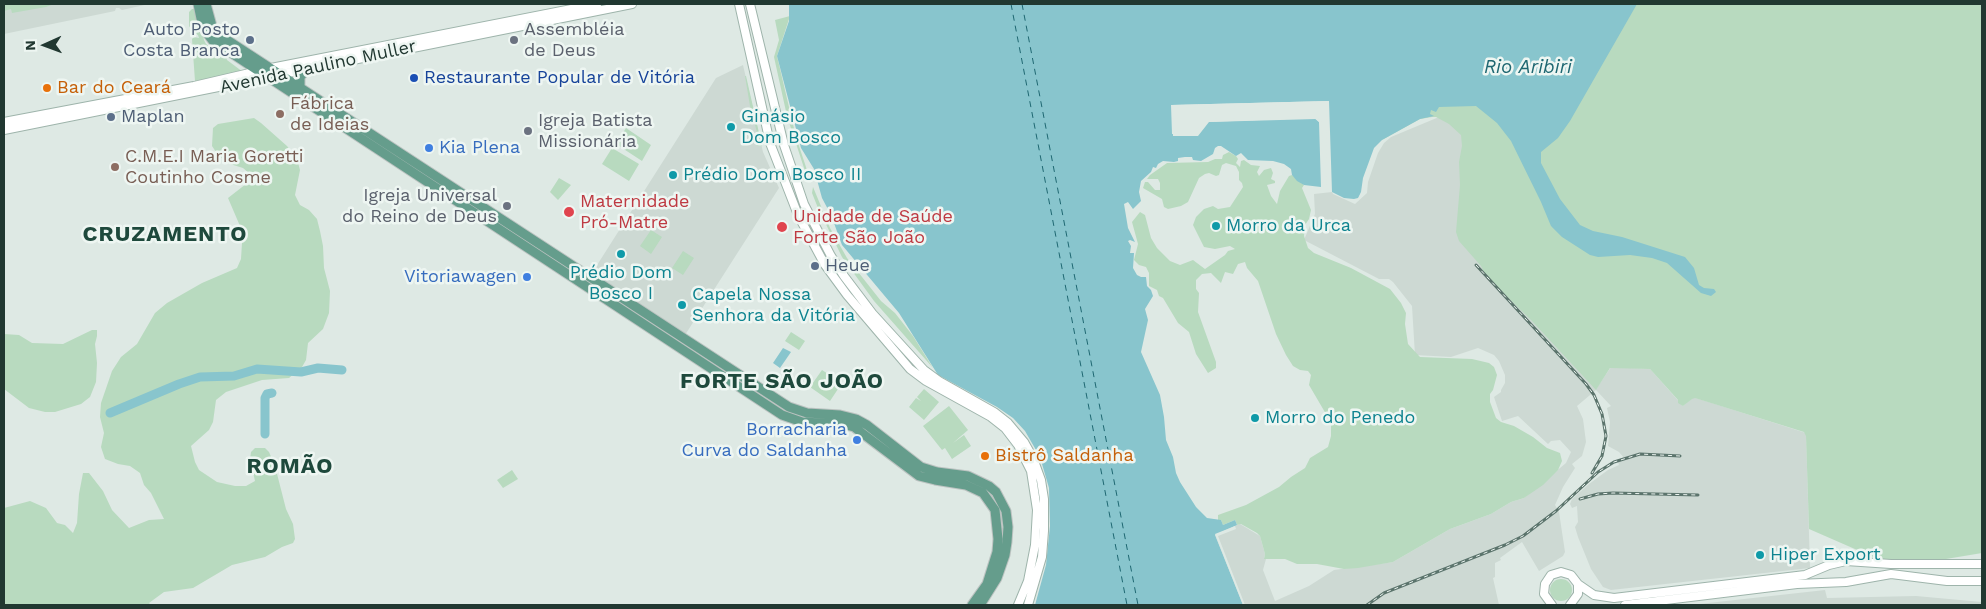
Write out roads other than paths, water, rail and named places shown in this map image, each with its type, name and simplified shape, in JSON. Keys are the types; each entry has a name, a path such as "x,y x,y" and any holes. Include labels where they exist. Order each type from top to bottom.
{"main road":[{"path":"201,4 215,32 789,407 807,413 840,415 856,419 867,425 921,467 937,472 968,476 989,486 996,492 1006,512 1007,542 1005,555 997,578 980,605"},
{"path":"201,4 202,24 208,36 266,77 787,417 802,422 842,424 854,427 919,476 966,485 983,493 991,503 996,515 998,527 997,552 987,584 972,605"},
{"name":"Avenida Paulino Muller","path":"471,32 597,4"},
{"name":"Avenida Paulino Muller","path":"4,122 194,86 271,68 632,4"},
{"path":"739,4 770,142 798,215 826,265 847,295 910,369 926,381 991,417 1005,428 1018,445 1031,471 1037,510 1035,545 1028,581 1018,605"},
{"path":"750,4 784,145 804,204 831,256 872,312 924,370 1008,422 1024,442 1033,458 1041,480 1044,499 1044,531 1042,557 1028,605"},
{"name":"Avenida Paulino Muller","path":"4,130 306,70 449,36"},
{"path":"300,86 300,77 306,70"},
{"path":"578,281 579,269"},
{"path":"1552,605 1545,598 1545,584 1551,575 1558,572 1568,574 1594,595 1614,598 1805,575 1829,565 1846,561 1891,564 1982,564"},
{"path":"1625,605 1797,584 1846,582 1891,574 1947,581 1982,581"},
{"path":"1570,605 1578,594 1578,584"}],"water":[{"name":"Rio Aribiri","path":"789,4 1637,4 1570,121 1558,138 1541,152 1541,163 1560,199 1580,225 1593,231 1622,237 1685,257 1694,268 1699,285 1704,288 1714,289 1716,292 1711,296 1701,293 1667,263 1652,258 1630,255 1598,257 1590,255 1562,237 1551,226 1511,141 1497,123 1476,106 1439,107 1436,112 1431,110 1430,114 1434,116 1420,119 1382,140 1374,148 1363,178 1361,192 1358,198 1354,199 1344,198 1330,191 1328,101 1171,105 1172,134 1195,134 1207,122 1314,118 1319,122 1321,187 1304,185 1297,181 1292,175 1291,169 1284,164 1273,161 1248,160 1241,153 1236,156 1218,146 1213,154 1201,161 1193,160 1192,157 1185,157 1178,158 1178,161 1174,162 1163,161 1156,168 1153,167 1151,172 1141,181 1139,192 1141,201 1133,209 1128,202 1124,204 1128,228 1135,242 1128,241 1131,246 1130,253 1134,253 1133,268 1137,275 1146,277 1147,286 1153,296 1145,309 1148,320 1141,352 1160,395 1166,440 1180,482 1196,507 1207,518 1221,520 1223,525 1235,520 1237,525 1215,535 1243,605 1035,605 1046,565 1050,526 1049,488 1040,457 1025,431 1013,418 997,407 938,375 899,313 842,245 831,215 822,198 814,169 801,148 777,56 789,21"},
{"path":"783,348 791,352 780,368 773,363"}],"waterway":[{"path":"110,413 200,377 234,376 257,369 301,372 318,368 342,370"},
{"path":"265,434 265,398 267,394 272,393"}],"railway":[{"path":"1476,265 1594,395 1602,414 1606,436 1602,456 1592,473"},
{"path":"1367,605 1384,593 1523,536 1556,511 1598,472 1614,462 1640,454 1680,456"},
{"path":"1580,499 1598,494 1613,493 1698,495"}],"place":[{"name":"Auto Posto Costa Branca","path":"250,40"},
{"name":"Assembléia de Deus","path":"514,40"},
{"name":"Restaurante Popular de Vitória","path":"414,78"},
{"name":"Bar do Ceará","path":"47,88"},
{"name":"Fábrica de Ideias","path":"280,114"},
{"name":"Maplan","path":"111,117"},
{"name":"Ginásio Dom Bosco","path":"731,127"},
{"name":"Igreja Batista Missionária","path":"528,131"},
{"name":"Kia Plena","path":"429,148"},
{"name":"C.M.E.I Maria Goretti Coutinho Cosme","path":"115,167"},
{"name":"Prédio Dom Bosco II","path":"673,175"},
{"name":"Igreja Universal do Reino de Deus","path":"507,206"},
{"name":"Maternidade Pró-Matre","path":"569,212"},
{"name":"Morro da Urca","path":"1216,226"},
{"name":"Unidade de Saúde Forte São João","path":"782,227"},
{"name":"Prédio Dom Bosco I","path":"621,254"},
{"name":"Heue","path":"815,266"},
{"name":"Vitoriawagen","path":"527,277"},
{"name":"Capela Nossa Senhora da Vitória","path":"682,305"},
{"name":"Morro do Penedo","path":"1255,418"},
{"name":"Borracharia Curva do Saldanha","path":"857,440"},
{"name":"Bistrô Saldanha","path":"985,456"},
{"name":"Hiper Export","path":"1760,555"}],"district":[{"name":"CRUZAMENTO","path":"165,235"},
{"name":"FORTE SÃO JOÃO","path":"782,382"},
{"name":"ROMÃO","path":"290,467"}]}
